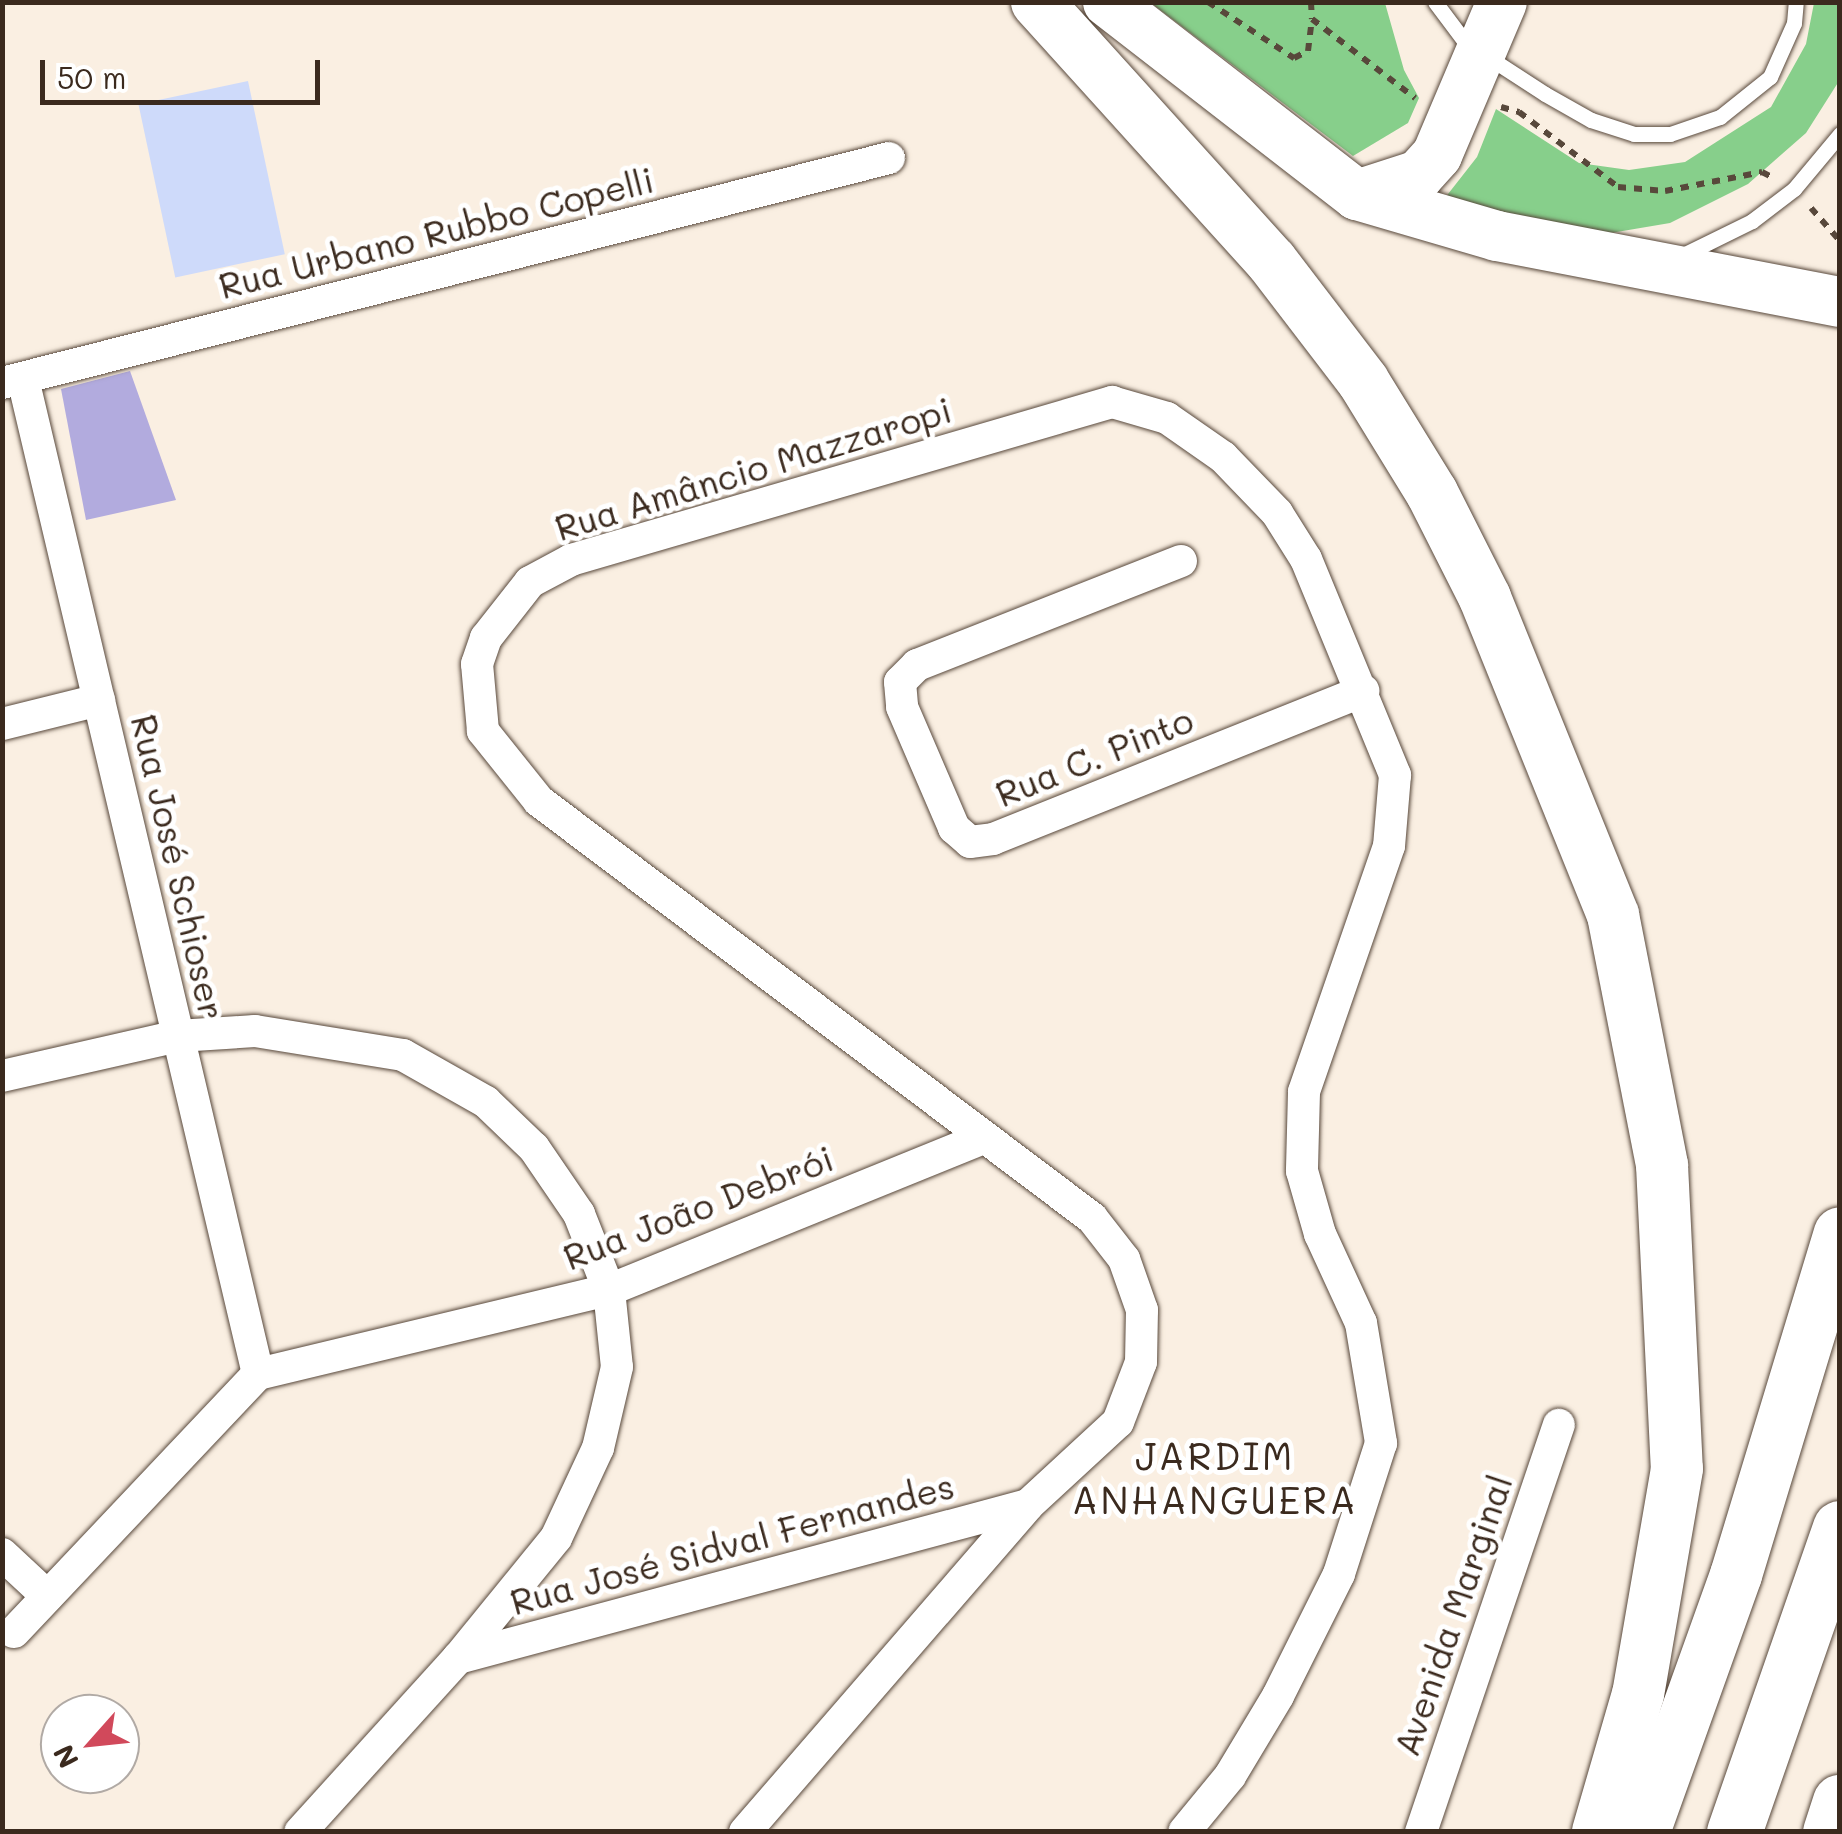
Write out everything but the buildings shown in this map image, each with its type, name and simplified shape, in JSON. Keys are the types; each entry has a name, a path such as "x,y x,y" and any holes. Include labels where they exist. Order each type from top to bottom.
{"highway":[{"path":"1038,2 1272,262 1363,381 1432,493 1484,598 1613,915 1662,1164 1677,1470 1638,1694 1598,1832"},
{"path":"1644,1832 1736,1575 1840,1232"},
{"path":"1734,1832 1840,1528"},
{"path":"1830,1832 1840,1802"}],"main road":[{"path":"1108,2 1358,195 1497,236 1649,270 1840,302"},
{"path":"1358,195 1418,176 1438,155 1502,2"}],"street":[{"name":"Rua Urbano Rubbo Copelli","path":"13,381 889,158"},
{"name":"Rua José Schioser","path":"13,381 98,700 258,1374"},
{"name":"Rua Amâncio Mazzaropi","path":"744,1832 1028,1505 1118,1422 1141,1362 1142,1310 1124,1259 1092,1218 538,801 484,731 476,664 486,638 530,582 571,560 1112,402 1167,418 1223,457 1277,513 1306,559 1363,691"},
{"name":"Rua C. Pinto","path":"1181,561 917,665 900,682 902,707 954,828 970,842 993,840 1363,691"},
{"path":"1184,1832 1230,1776 1278,1696 1339,1574 1381,1444 1361,1324 1320,1234 1302,1171 1304,1092 1389,846 1395,775 1363,691"},
{"path":"2,724 98,700"},
{"path":"2,1076 178,1036 254,1031 403,1055 486,1102 534,1148 579,1214 609,1290 618,1367 598,1448 556,1538 458,1658 300,1832"},
{"name":"Rua João Debrói","path":"258,1374 609,1290 984,1138"},
{"path":"14,1632 258,1374"},
{"name":"Avenida Marginal","path":"1421,1832 1559,1425"},
{"name":"Rua José Sidval Fernandes","path":"458,1658 1028,1505"},
{"path":"2,1554 47,1596"}],"lane":[{"path":"1435,2 1465,42 1592,120 1634,134 1670,134 1720,118 1770,77 1794,23 1796,2"},
{"path":"1649,270 1752,221 1794,189 1840,134"}],"path":[{"path":"1208,2 1294,58 1308,51 1311,2"},
{"path":"1312,19 1411,98 1464,98 1520,112 1618,187 1665,190 1762,172 1794,189 1840,241"}],"shaded area":[{"path":"248,81 285,254 175,277 138,104"}],"green space":[{"path":"1151,3 1385,3 1404,70 1419,98 1408,123 1353,156"},
{"path":"1814,3 1839,3 1839,81 1806,133 1748,184 1670,223 1587,237 1441,203 1477,157 1496,109 1579,163 1629,170 1685,162 1771,107 1806,44"}],"district":[{"name":"JARDIM ANHANGUERA","path":"1215,1478"}]}
